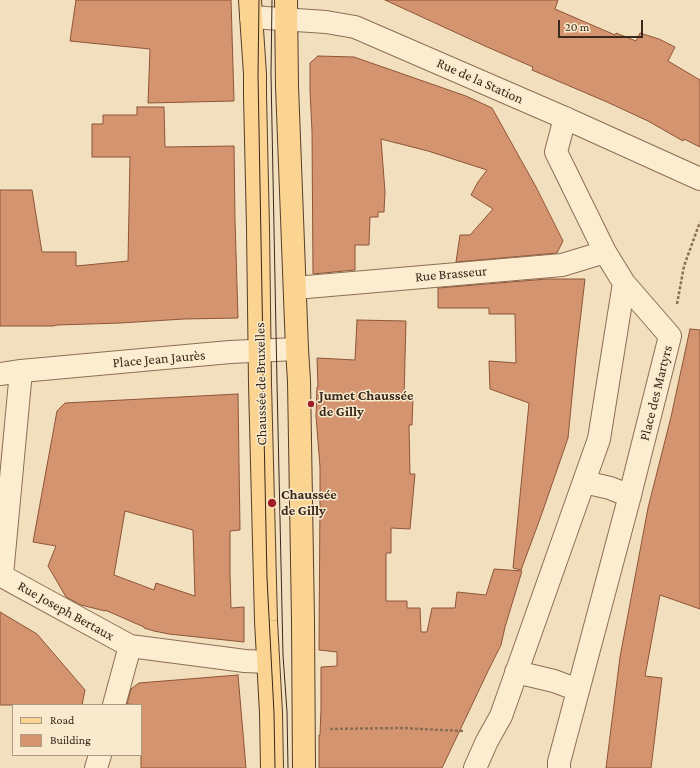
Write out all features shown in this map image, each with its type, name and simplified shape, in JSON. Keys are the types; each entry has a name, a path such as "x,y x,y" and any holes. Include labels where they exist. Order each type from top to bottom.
{"main road":[{"name":"Chaussée de Bruxelles","path":"250,9 255,74 266,621 271,713 272,768"},
{"path":"286,10 287,86 299,381 304,768"}],"street":[{"name":"Rue de la Station","path":"250,9 286,10 326,22 355,27 565,118 700,179"},
{"name":"Place des Martyrs","path":"558,768 630,496 670,336 624,283 605,252 556,152 565,118"},
{"name":"Rue Brasseur","path":"295,288 562,265 605,252"},
{"path":"475,768 487,741 501,716 599,439 624,283"},
{"name":"Place Jean Jaurès","path":"0,374 230,352 297,349"},
{"path":"1,575 22,371"},
{"path":"584,482 610,488 630,496"},
{"name":"Rue Joseph Bertaux","path":"1,575 130,646 245,661 268,662"},
{"name":"Rue Joseph Bertaux","path":"114,704 130,646"},
{"path":"516,672 554,681 578,690"},
{"path":"96,768 100,756"}],"path":[{"path":"670,336 684,266 700,222"},
{"path":"304,729 401,728 470,731 487,741"}],"building":[{"path":"76,0 231,0 234,101 148,103 150,49 70,41"},
{"path":"385,0 558,0 555,9 615,35 616,33 636,41 640,33 659,39 675,47 668,61 700,80 700,147 684,139 683,141 648,121 607,102 532,70 533,67"},
{"path":"318,56 354,57 466,96 492,108 536,187 563,241 557,253 456,262 460,235 470,235 493,209 471,195 487,170 428,151 381,139 385,192 384,212 378,212 378,217 370,217 369,245 355,245 355,270 313,274 310,63"},
{"path":"137,107 164,107 165,147 234,146 238,318 184,319 53,326 0,326 0,190 32,190 42,252 76,252 76,266 128,261 130,157 92,157 92,124 103,124 103,115 137,115"},
{"path":"547,279 585,279 568,438 521,570 513,568 529,403 490,389 489,361 516,363 515,314 489,314 489,308 438,308 438,288"},
{"path":"357,320 406,321 404,397 413,397 412,425 409,425 410,474 415,474 410,529 391,528 391,553 386,553 386,601 407,601 407,608 420,608 421,632 427,632 432,608 455,608 457,592 486,595 494,569 522,571 501,645 442,768 319,768 321,667 337,666 337,652 319,650 320,467 316,416 318,387 317,358 355,360"},
{"path":"690,329 700,330 700,609 660,595 645,676 662,678 651,768 606,768 620,657 648,508 671,417"},
{"path":"238,394 240,530 230,531 230,573 231,608 244,607 244,642 154,631 105,610 81,605 66,597 48,566 56,546 33,542 57,411 65,403","holes":["125,511 193,530 195,596 156,583 154,590 114,575"]},
{"path":"0,612 37,634 85,690 82,704 0,705"},
{"path":"238,675 246,768 141,768 142,704 127,704 131,689 139,683"}],"tram line":[{"path":"259,0 258,74 267,578 274,713 275,768"},
{"path":"272,0 271,74 277,383 283,655 287,712 288,768"}],"place":[{"name":"Jumet Chaussée de Gilly","path":"311,404"},
{"name":"Chaussée de Gilly","path":"272,503"}]}
